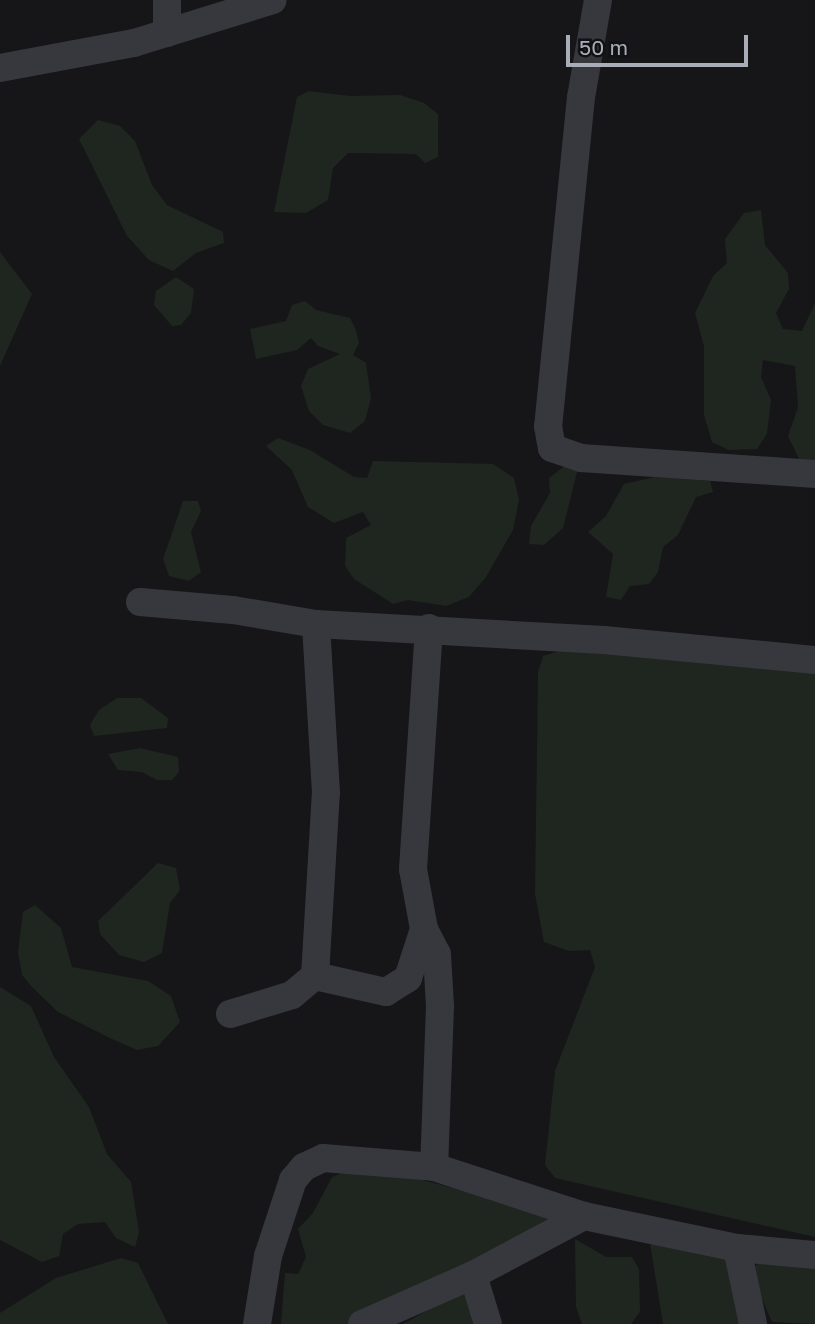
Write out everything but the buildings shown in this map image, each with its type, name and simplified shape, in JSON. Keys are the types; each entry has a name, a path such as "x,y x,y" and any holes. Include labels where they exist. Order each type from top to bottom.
{"street":[{"path":"167,0 167,33"},
{"path":"0,68 167,33 273,0"},
{"path":"598,0 581,97 548,426 552,448 581,458 815,474"},
{"path":"140,602 233,610 316,624 429,628 815,660"},
{"path":"230,1013 292,995 315,976 326,793 316,624"},
{"path":"429,628 413,869 424,929 437,954 440,1006 434,1167"},
{"path":"315,976 386,992 408,978 424,929"},
{"path":"257,1324 268,1256 293,1180 304,1167 323,1158 434,1167 584,1216 737,1248 815,1255"},
{"path":"362,1324 473,1275 584,1216"},
{"path":"737,1248 753,1324"},
{"path":"473,1275 488,1324"}],"shaded area":[{"path":"309,91 350,96 400,95 424,103 438,114 438,157 425,163 416,154 348,153 333,168 328,200 306,213 274,212 297,97"},
{"path":"98,120 120,126 135,141 152,185 167,205 223,232 224,243 196,253 173,271 149,260 127,236 79,139"},
{"path":"761,210 765,245 788,273 789,289 776,313 783,329 802,331 815,303 815,467 800,461 788,436 798,407 795,366 763,360 761,377 771,400 767,434 757,449 729,450 712,442 704,415 704,346 695,313 713,276 727,263 725,239 744,213"},
{"path":"0,252 32,294 0,366"},
{"path":"176,277 194,289 191,313 181,325 172,326 154,305 156,291"},
{"path":"305,301 316,310 350,318 356,330 359,343 353,355 366,363 371,398 365,421 350,433 323,425 309,411 301,386 308,369 340,354 318,346 311,338 297,350 256,359 250,329 286,321 292,305"},
{"path":"278,438 310,450 354,477 367,478 373,461 493,464 514,478 519,500 513,530 486,577 469,597 446,606 408,600 393,604 354,579 345,566 346,538 371,525 363,512 334,523 308,507 292,470 266,446"},
{"path":"566,465 576,465 577,472 563,528 544,545 529,544 531,526 550,493 549,478"},
{"path":"655,477 710,481 713,492 696,497 678,535 663,547 658,572 649,584 630,586 621,600 606,597 613,554 588,532 606,516 624,484"},
{"path":"183,501 198,501 201,511 191,532 201,572 189,581 169,576 163,559"},
{"path":"563,650 815,671 815,1237 555,1178 545,1165 555,1071 595,967 590,950 569,951 544,942 535,894 538,672 543,656"},
{"path":"117,698 141,698 168,718 167,728 94,736 90,725 99,710"},
{"path":"140,748 178,757 179,772 172,780 157,780 142,772 118,770 108,754"},
{"path":"158,863 176,868 180,890 170,903 162,953 144,962 119,955 100,934 98,921"},
{"path":"35,905 61,928 72,967 148,981 171,996 180,1022 158,1046 137,1050 112,1039 58,1012 32,987 22,975 18,952 23,912"},
{"path":"0,987 31,1006 54,1057 89,1107 107,1154 131,1182 139,1232 135,1247 116,1238 105,1222 78,1224 63,1234 59,1256 42,1262 0,1240"},
{"path":"345,1172 396,1173 544,1212 552,1220 356,1324 281,1324 285,1273 298,1274 306,1257 298,1229 313,1213 332,1177"},
{"path":"575,1239 606,1257 632,1257 639,1269 640,1312 631,1324 582,1324 576,1307"},
{"path":"650,1243 732,1259 741,1324 663,1324"},
{"path":"121,1258 138,1263 168,1324 0,1324 0,1313 56,1278"},
{"path":"764,1259 815,1265 815,1324 772,1322 759,1292 755,1266"},
{"path":"461,1292 471,1294 479,1324 403,1324"}]}
